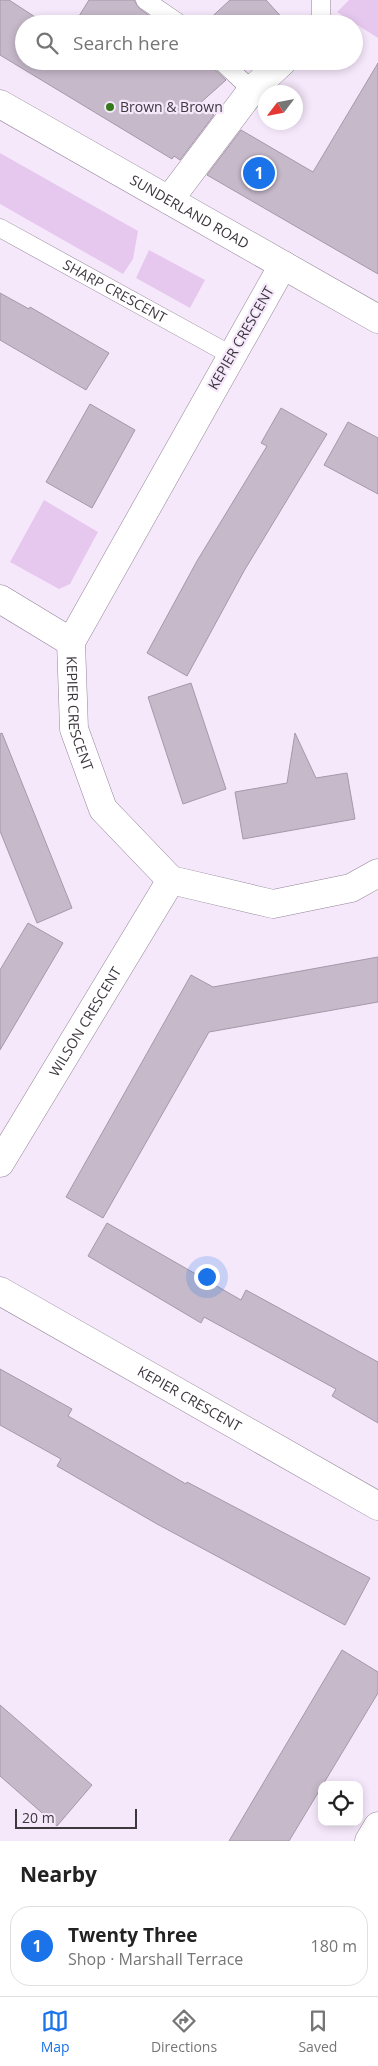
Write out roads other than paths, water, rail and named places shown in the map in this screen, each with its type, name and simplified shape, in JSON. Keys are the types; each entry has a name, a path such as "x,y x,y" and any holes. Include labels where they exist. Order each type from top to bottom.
{"street":[{"path":"169,200 252,90 273,70"},
{"name":"SUNDERLAND ROAD","path":"0,104 378,320"},
{"name":"KEPIER CRESCENT","path":"171,880 103,809 74,730 71,642 231,355 283,266"},
{"path":"0,599 71,642"},
{"path":"171,880 273,904 351,888 378,873"},
{"name":"WILSON CRESCENT","path":"0,1164 171,880"},
{"name":"KEPIER CRESCENT","path":"0,1290 378,1506"},
{"path":"370,1841 378,1826"}],"lane":[{"path":"145,0 167,15"},
{"path":"321,0 321,15"},
{"path":"231,70 252,90"},
{"name":"SHARP CRESCENT","path":"0,228 231,355"}],"place":[{"name":"Brown & Brown","path":"110,107"},
{"name":"Twenty Three","path":"259,173"}]}
